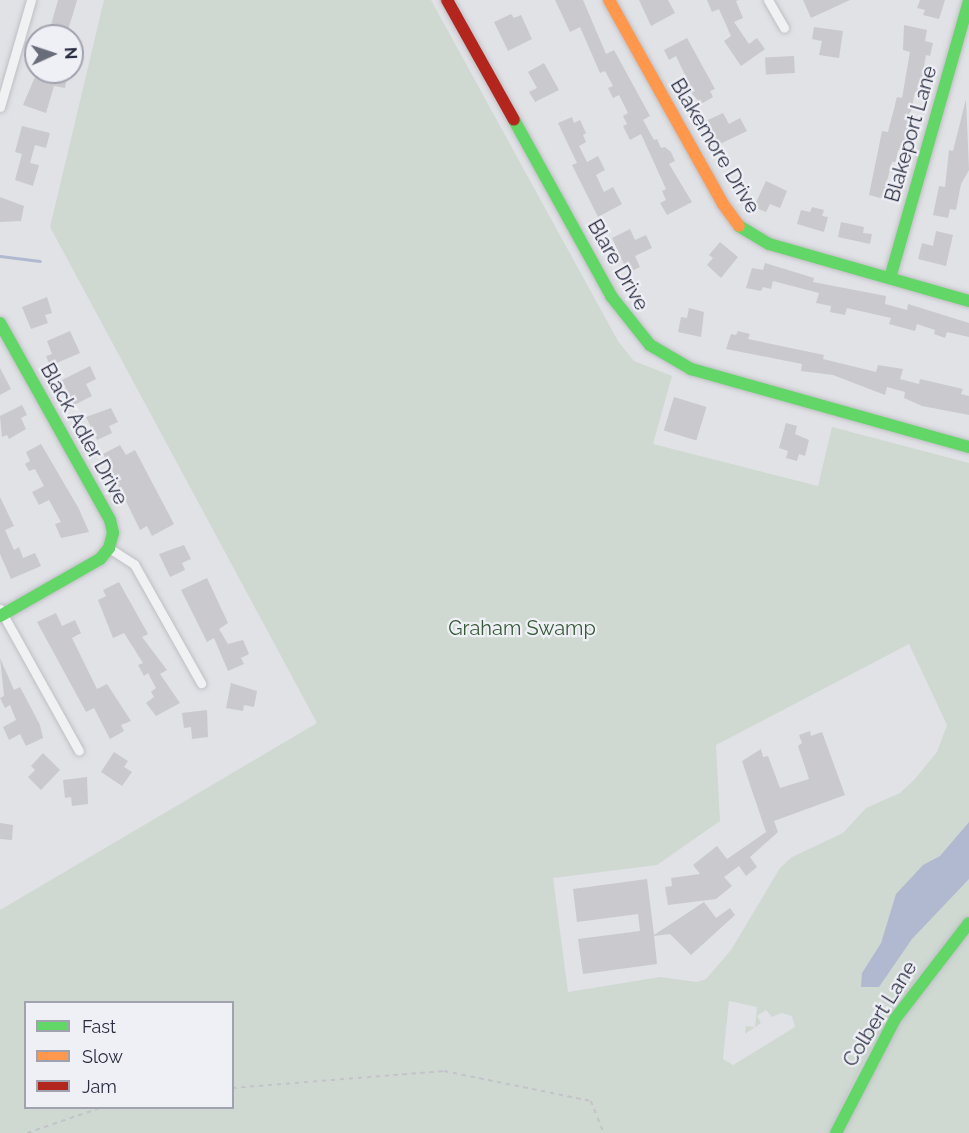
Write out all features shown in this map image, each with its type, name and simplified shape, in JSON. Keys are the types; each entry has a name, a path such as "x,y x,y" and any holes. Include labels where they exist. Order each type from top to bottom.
{"street":[{"path":"0,107 30,0"},
{"name":"Blare Drive","path":"447,0 619,309 650,345 691,369 969,447"},
{"name":"Blakemore Drive","path":"609,0 723,204 740,227 769,244 969,301"},
{"path":"768,0 784,28"},
{"name":"Blakeport Lane","path":"890,278 969,0"},
{"name":"Black Adler Drive","path":"0,323 110,520 113,533 110,548"},
{"path":"79,751 1,613 90,566 110,548 134,564 201,683"},
{"name":"Colbert Lane","path":"836,1133 890,1027 969,923"}],"path":[{"path":"234,1088 444,1071 591,1101 604,1133"},
{"path":"27,1133 94,1109"}],"green space":[{"name":"Graham Swamp","path":"104,0 431,0 618,341 634,361 672,376 653,444 818,486 832,427 969,463 969,915 897,1008 866,1057 829,1133 0,1133 0,910 317,723 50,227","holes":["909,644 947,725 937,752 900,793 866,808 843,833 792,857 780,868 731,950 706,979 697,982 660,977 568,992 553,878 657,865 720,821 716,745","729,1001 757,1007 755,1027 746,1026 745,1034 761,1023 757,1016 766,1010 772,1017 781,1013 792,1016 795,1027 733,1065 723,1059"]},
{"path":"969,931 969,1133 842,1133 890,1037 945,956"}],"water":[{"path":"969,822 969,879 912,939 879,987 861,987 862,973 881,943 896,894 923,865 940,856"}],"building":[{"path":"58,0 77,0 70,24 51,24"},
{"path":"555,0 583,0 606,54 614,50 650,116 643,120 661,148 665,147 671,152 675,161 669,164 692,202 667,215 660,203 666,200 662,191 666,189 641,134 630,140 623,126 627,124 623,116 628,113 619,95 613,98 608,88 613,86 605,71 600,73 580,27 570,32"},
{"path":"639,0 668,0 675,13 651,26"},
{"path":"707,0 739,0 736,1 743,18 734,22 749,44 757,38 765,49 741,66 724,41 731,36 719,9 712,12"},
{"path":"803,0 850,0 811,18"},
{"path":"920,0 945,0 939,19 923,15 925,10 917,8"},
{"path":"511,14 514,18 521,15 532,39 508,51 494,22"},
{"path":"904,25 927,30 925,41 933,43 930,56 926,55 919,93 915,92 903,151 898,150 896,162 892,162 886,185 892,186 888,200 869,195 882,131 888,132 897,97 902,98 910,52 903,50"},
{"path":"814,27 843,31 839,58 819,55 822,41 812,39"},
{"path":"687,38 715,89 710,91 713,97 701,104 682,82 687,79 676,56 669,60 664,50"},
{"path":"794,56 795,73 766,74 765,58"},
{"path":"544,63 559,90 535,102 529,92 537,88 528,72"},
{"path":"32,84 66,84 65,88 54,86 46,113 23,105"},
{"path":"966,99 969,170 961,184 956,210 950,209 948,218 933,215 939,186 945,187 949,150 953,151"},
{"path":"723,113 729,124 740,118 747,131 718,145 706,121"},
{"path":"572,117 574,123 580,120 586,133 583,135 586,142 579,146 587,162 598,156 605,170 596,175 604,192 613,187 622,204 598,217 572,165 577,163 558,123"},
{"path":"22,126 50,133 46,148 35,145 30,163 39,165 33,186 15,180 22,154 15,152"},
{"path":"766,181 787,191 780,208 770,204 766,212 754,207"},
{"path":"0,197 24,206 21,221 0,222"},
{"path":"812,207 824,210 822,216 828,217 824,232 797,224 801,210 810,212"},
{"path":"841,222 864,227 863,233 872,234 870,244 838,237"},
{"path":"630,229 635,240 646,235 652,248 635,256 640,267 628,273 612,238"},
{"path":"936,231 953,235 946,266 918,259 922,243 933,246"},
{"path":"720,242 738,257 721,278 707,265 713,258 709,255"},
{"path":"765,263 814,278 813,282 886,296 885,304 907,310 908,304 969,323 969,337 947,332 945,338 934,334 935,330 917,324 915,331 889,324 891,318 847,308 845,315 830,312 831,306 816,303 819,293 773,281 771,289 763,287 761,291 746,288 752,268 763,270"},
{"path":"47,297 52,313 45,315 48,323 31,329 22,307"},
{"path":"689,308 704,312 701,337 678,332 681,317 687,318"},
{"path":"70,331 80,353 50,366 46,356 52,354 47,341"},
{"path":"738,331 750,334 748,339 824,355 823,359 876,372 878,365 903,369 900,379 919,384 920,379 963,389 961,394 969,396 969,415 922,406 904,398 905,392 887,387 885,395 833,375 801,371 802,364 726,349 731,334 736,335"},
{"path":"90,366 96,379 86,384 92,396 74,405 62,380"},
{"path":"0,368 11,389 0,395"},
{"path":"674,397 707,407 696,440 664,430"},
{"path":"22,405 27,415 21,418 26,429 9,439 7,435 2,437 0,416"},
{"path":"111,408 118,422 109,426 112,433 97,440 86,417"},
{"path":"786,423 797,426 795,434 809,440 805,456 799,454 797,461 786,458 788,451 779,448"},
{"path":"41,444 79,509 89,532 61,538 55,524 61,522 49,500 39,505 32,492 44,486 35,469 29,471 25,464 30,461 26,452"},
{"path":"120,445 126,455 135,450 174,524 152,536 147,526 140,530 103,454"},
{"path":"0,497 14,526 5,530 14,550 19,547 23,558 35,553 41,566 11,579 0,554"},
{"path":"184,545 191,559 182,563 185,570 170,577 159,554"},
{"path":"207,578 228,623 219,629 228,644 243,640 249,654 241,658 244,664 228,671 214,638 207,642 181,590"},
{"path":"119,582 148,634 142,637 167,670 160,674 180,703 156,716 146,703 154,697 151,692 156,688 148,673 144,676 138,665 143,663 124,633 113,638 98,600 106,596 103,590"},
{"path":"56,613 62,626 75,620 81,633 72,638 97,689 107,684 131,721 121,725 124,731 110,739 94,708 86,712 37,622"},
{"path":"0,658 14,690 20,687 40,725 43,738 26,746 20,734 9,740 3,727 16,720 10,705 5,708 0,698 4,696"},
{"path":"231,683 257,691 254,707 244,705 243,711 226,708"},
{"path":"207,710 208,737 192,739 191,727 184,728 182,713"},
{"path":"810,731 811,736 822,732 845,795 774,821 778,832 750,857 757,867 746,876 739,866 724,877 732,886 716,899 668,905 665,887 672,886 671,878 700,874 693,865 717,846 727,859 766,832 742,761 761,749 763,757 768,756 780,788 809,779 798,746 802,743 799,735"},
{"path":"114,752 128,761 124,767 132,772 122,786 101,772"},
{"path":"43,753 60,770 41,790 28,777 35,770 31,766"},
{"path":"87,777 88,804 72,806 71,797 65,798 63,780"},
{"path":"0,823 13,825 12,840 0,839"},
{"path":"647,879 654,935 704,902 716,918 730,908 735,915 691,955 670,934 654,936 657,964 583,974 578,939 640,931 638,914 577,922 573,889"}],"waterway":[{"path":"0,256 40,261"}],"traffic: fast":[{"path":"890,278 969,0"},
{"path":"514,120 611,296 650,345 691,369 969,447"},
{"path":"739,226 769,244 969,301"},
{"path":"0,323 110,520 113,533 109,548 100,559 0,616"},
{"path":"836,1133 895,1019 969,923"}],"traffic: slow":[{"path":"609,0 723,204 739,226"}],"traffic: jam":[{"path":"447,0 514,120"}]}
